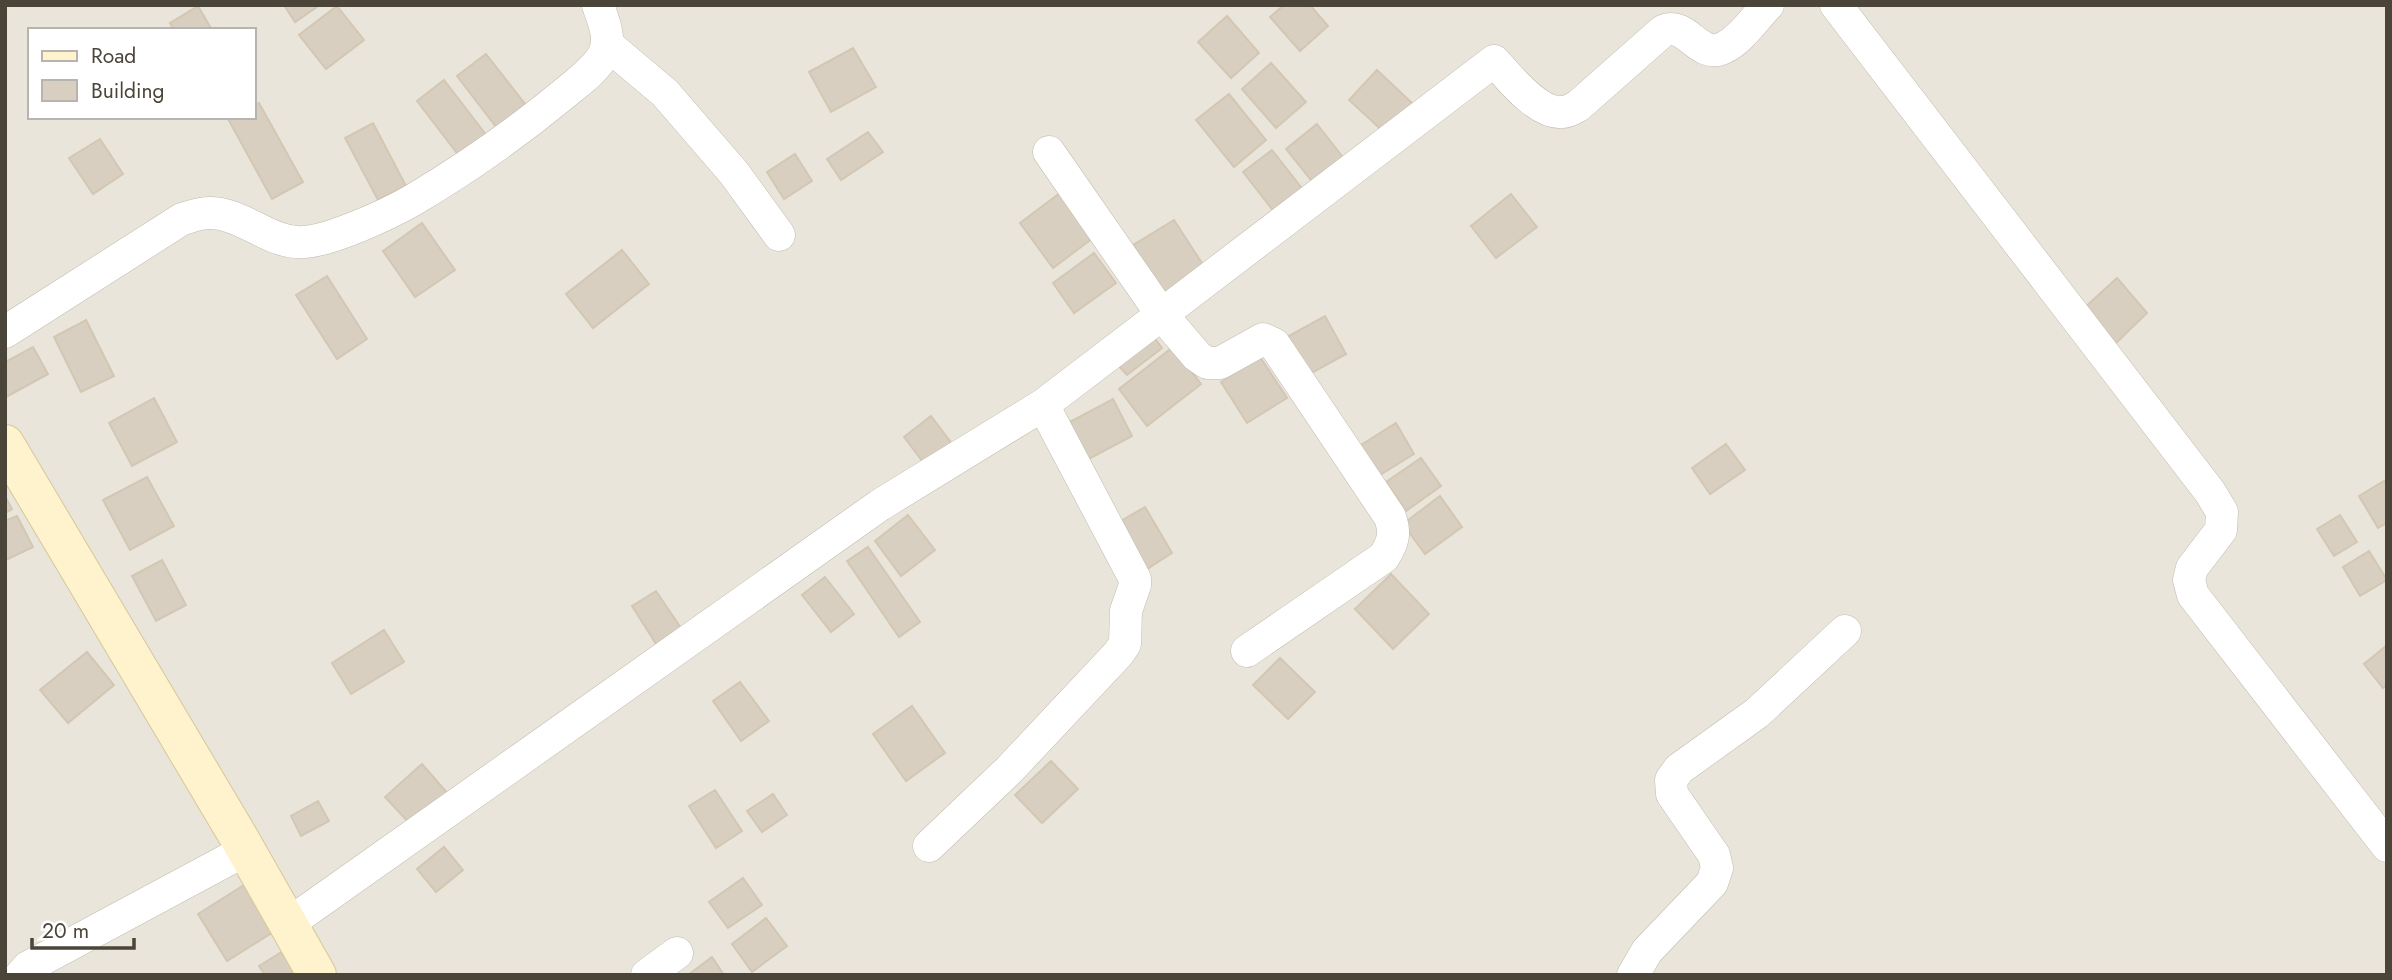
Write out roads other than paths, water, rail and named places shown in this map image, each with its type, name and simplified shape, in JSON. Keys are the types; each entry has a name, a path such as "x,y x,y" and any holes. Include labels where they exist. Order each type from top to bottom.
{"street":[{"path":"5,332 182,219 209,213 236,218 279,238 302,243 333,236 411,202 531,121 590,72 603,56 607,45 606,27 598,5"},
{"path":"288,924 880,505 1043,405 1494,61 1521,90 1543,106 1562,113 1578,106 1670,27 1681,30 1697,44 1711,50 1723,49 1768,5"},
{"path":"1836,5 2210,492 2222,512 2221,530 2192,568 2189,580 2193,595 2387,846"},
{"path":"607,45 665,93 734,173 779,235"},
{"path":"1049,152 1162,315 1197,356 1207,363 1220,363 1263,339 1274,344 1390,517 1394,528 1394,542 1384,557 1247,651"},
{"path":"929,846 1009,770 1118,654 1125,643 1126,611 1135,579 1043,405"},
{"path":"5,444 246,850 317,975"},
{"path":"1633,975 1647,951 1712,883 1717,868 1714,855 1672,794 1671,780 1679,769 1757,713 1845,631"},
{"path":"21,975 28,967 246,850"},
{"path":"647,975 677,953"}]}
